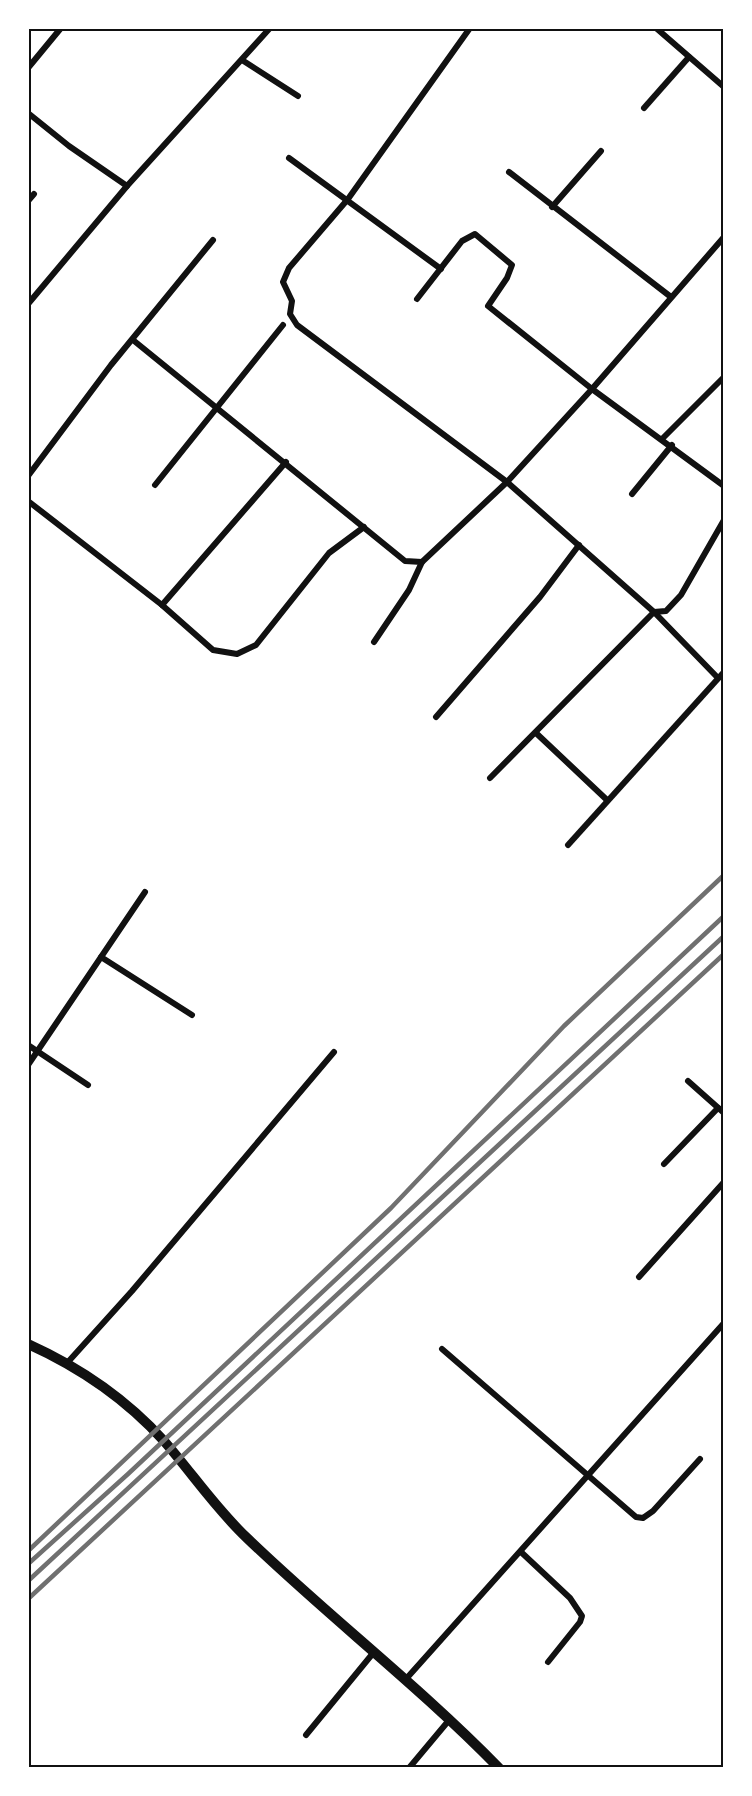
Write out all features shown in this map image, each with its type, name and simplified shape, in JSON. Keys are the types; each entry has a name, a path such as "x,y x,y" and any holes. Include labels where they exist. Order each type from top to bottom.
{"street":[{"path":"28,68 61,28"},
{"path":"28,304 127,186 270,28"},
{"path":"470,28 348,199 285,276 285,289 292,301 290,314 293,320 507,482 654,612 718,678"},
{"path":"656,28 723,87"},
{"path":"644,108 689,57"},
{"path":"242,60 298,96"},
{"path":"28,113 69,146 127,186"},
{"path":"552,207 601,151"},
{"path":"289,158 441,269"},
{"path":"509,172 671,297"},
{"path":"28,201 34,194"},
{"path":"417,299 462,241 476,234 512,265 507,278 488,306 592,389 672,445 723,486"},
{"path":"374,642 410,590 422,562 507,482 592,389 723,237"},
{"path":"28,477 111,364 213,240"},
{"path":"155,485 284,325"},
{"path":"133,340 405,561 422,562"},
{"path":"662,439 723,377"},
{"path":"632,494 672,445"},
{"path":"162,605 286,462"},
{"path":"28,501 162,605 213,650 237,654 256,645 328,553 364,527"},
{"path":"490,778 654,612 666,611 681,595 723,520"},
{"path":"436,717 540,597 579,544"},
{"path":"568,845 723,672"},
{"path":"536,733 607,800"},
{"path":"28,1065 144,892"},
{"path":"100,957 192,1015"},
{"path":"28,1045 88,1085"},
{"path":"68,1362 132,1291 334,1052"},
{"path":"688,1081 723,1113"},
{"path":"664,1164 718,1108"},
{"path":"639,1276 723,1182"},
{"path":"406,1679 588,1478 723,1323"},
{"path":"28,1344 68,1362 138,1416 180,1459 244,1535 450,1718 499,1767"},
{"path":"442,1349 588,1478 636,1517 643,1518 653,1511 700,1459"},
{"path":"521,1552 570,1598 582,1616 580,1622 548,1662"},
{"path":"306,1735 374,1651"},
{"path":"409,1767 450,1718"}],"railway":[{"path":"28,1551 391,1208 564,1026 724,875"},
{"path":"28,1564 128,1474 724,916"},
{"path":"28,1581 724,936"},
{"path":"28,1599 724,954"}]}
